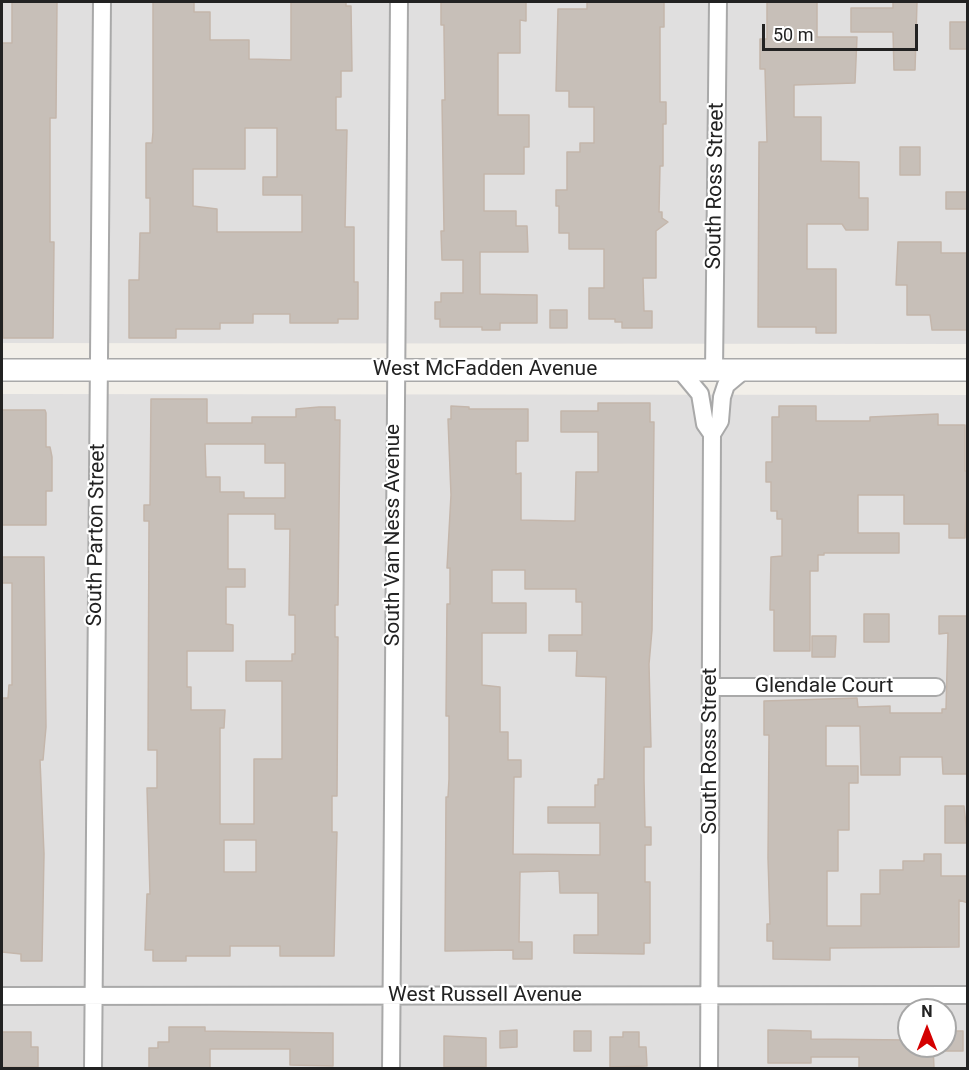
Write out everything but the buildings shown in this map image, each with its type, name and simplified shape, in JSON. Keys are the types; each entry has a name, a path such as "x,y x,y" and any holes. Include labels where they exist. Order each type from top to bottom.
{"street":[{"name":"South Parton Street","path":"93,1068 102,2"},
{"name":"South Van Ness Avenue","path":"391,1068 399,2"},
{"name":"South Ross Street","path":"714,371 718,2"},
{"name":"West McFadden Avenue","path":"2,370 968,370"},
{"name":"South Ross Street","path":"680,370 700,394 705,424 712,434"},
{"name":"South Ross Street","path":"709,1068 712,434 720,421 722,397 726,385 744,370"},
{"name":"Glendale Court","path":"712,687 936,687"},
{"name":"West Russell Avenue","path":"2,996 968,995"}],"shaded area":[{"path":"2,2 967,2 967,344 2,343"},
{"path":"2,394 967,395 967,1068 2,1068"}]}
